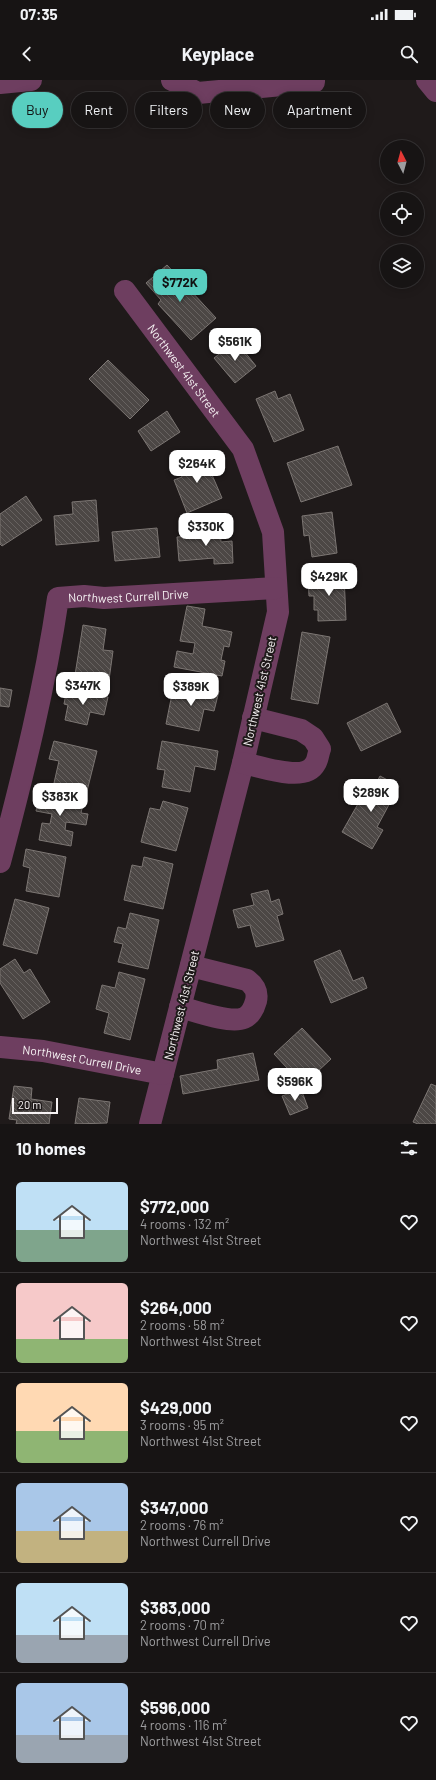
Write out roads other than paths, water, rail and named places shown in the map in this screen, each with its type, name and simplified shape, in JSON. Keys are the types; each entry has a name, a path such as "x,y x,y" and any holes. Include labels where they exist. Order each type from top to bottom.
{"street":[{"path":"0,83 31,80"},
{"path":"172,80 198,93 314,82 314,80"},
{"path":"427,80 436,91"},
{"name":"Northwest 41st Street","path":"125,290 243,449 273,532 278,612 243,763 150,1124"},
{"name":"Northwest Currell Drive","path":"0,862 29,750 53,634 58,598 84,596 104,598 276,588"},
{"path":"243,763 292,774 305,772 315,765 320,749 313,738 301,730 253,718"},
{"path":"180,1007 233,1020 244,1018 253,1010 258,994 254,985 248,980 191,966"},
{"name":"Northwest Currell Drive","path":"0,1047 43,1050 163,1074"}]}
